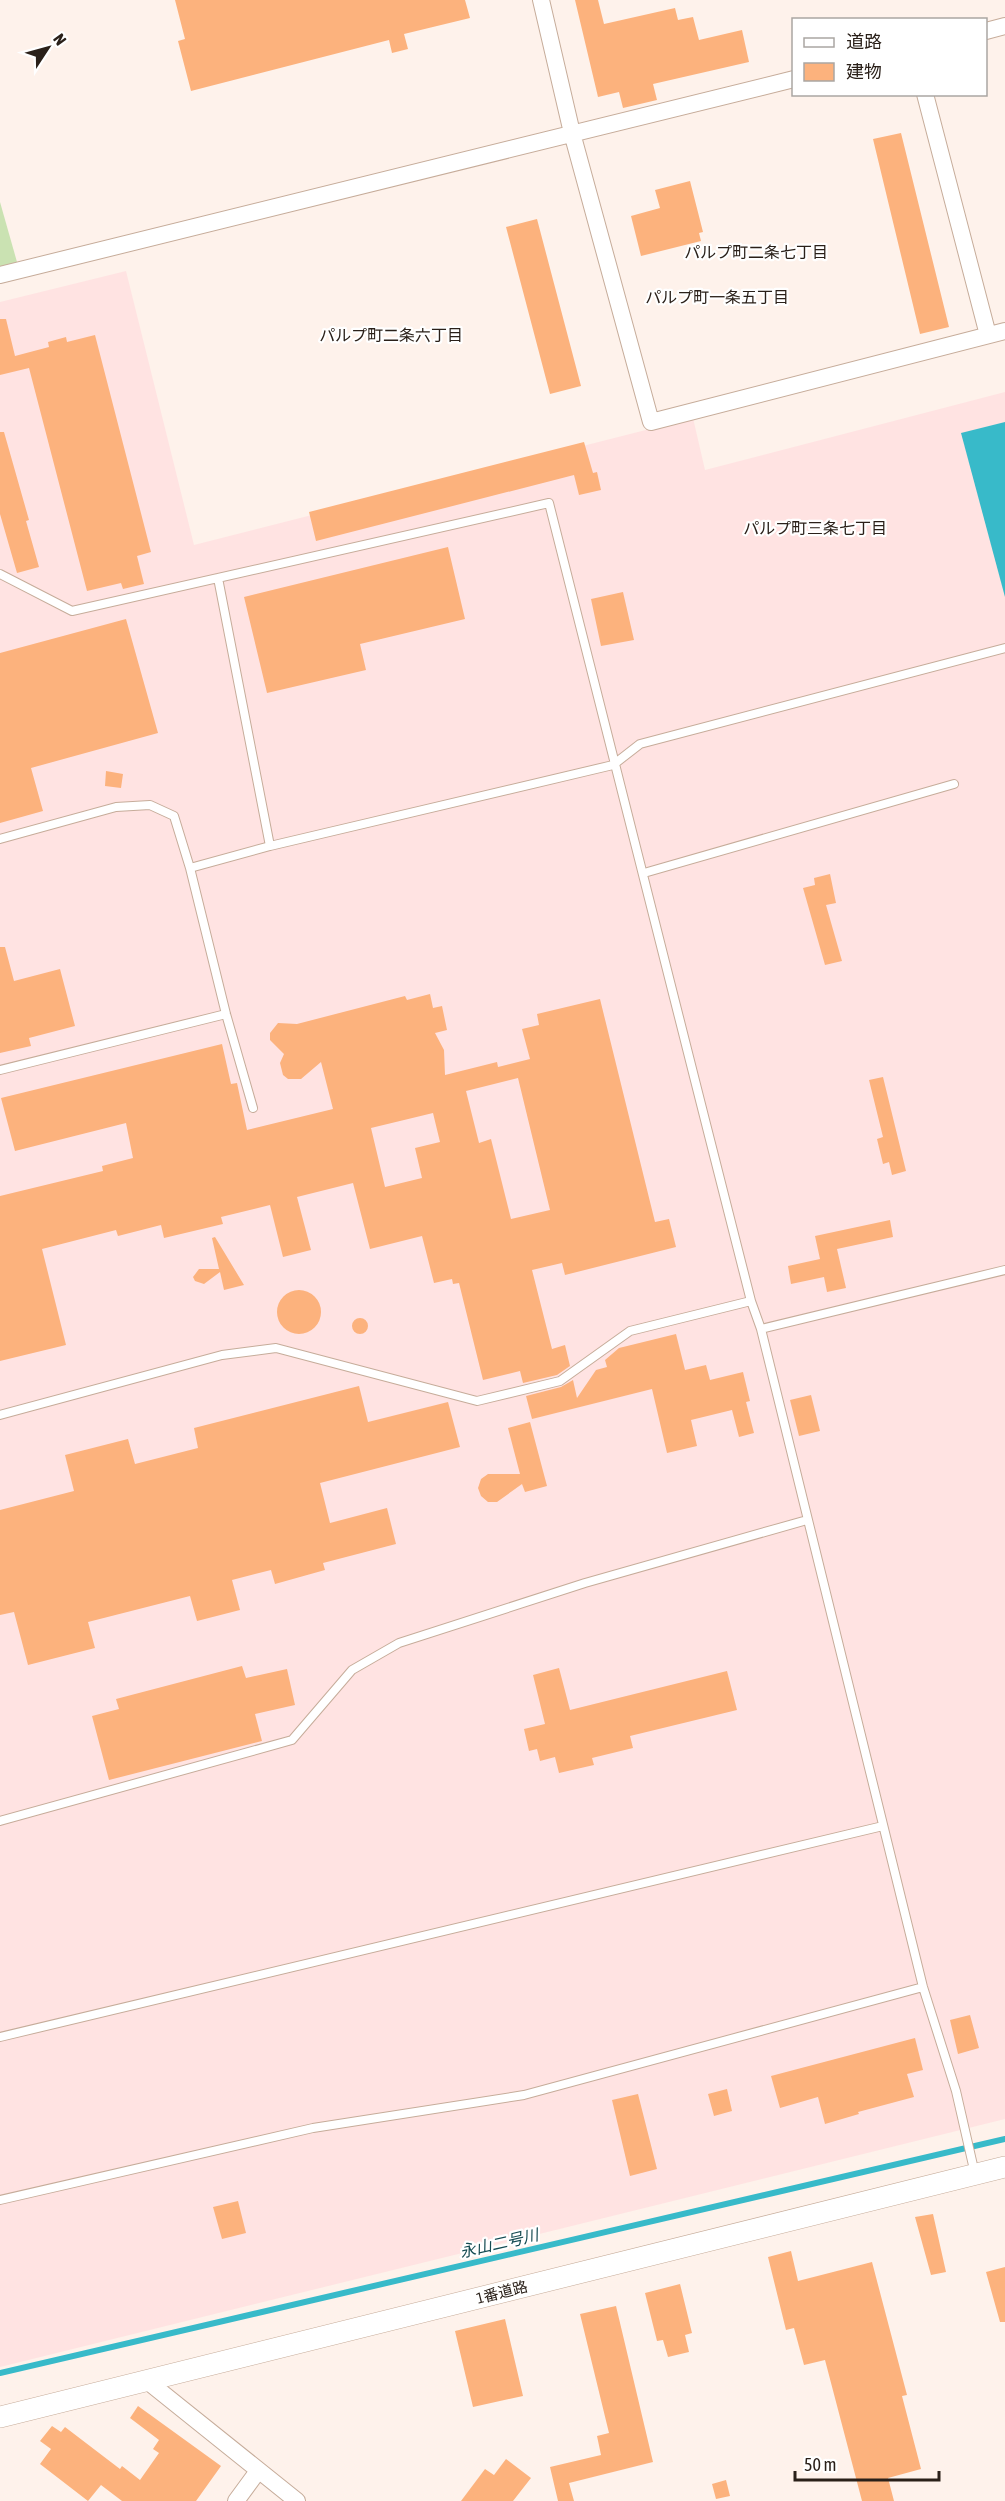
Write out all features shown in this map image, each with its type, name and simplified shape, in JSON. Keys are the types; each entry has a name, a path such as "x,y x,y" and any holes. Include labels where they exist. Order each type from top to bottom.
{"street":[{"path":"541,0 572,133 651,422 1005,331"},
{"path":"987,31 1005,26"},
{"path":"0,276 792,79"},
{"path":"926,96 988,336"},
{"name":"1番道路","path":"0,2417 974,2168 1005,2167"},
{"path":"146,2380 297,2501"},
{"path":"236,2501 258,2471"}],"lane":[{"path":"0,574 72,611 549,503 613,765 644,873 751,1301 760,1329 923,1987 956,2091 974,2168"},
{"path":"218,578 270,846"},
{"path":"189,868 270,846 613,765 640,744 1005,648"},
{"path":"644,873 954,784"},
{"path":"0,839 116,807 150,805 174,816 253,1108"},
{"path":"0,1070 226,1014"},
{"path":"760,1329 1005,1270"},
{"path":"0,1415 222,1354 276,1348 477,1401 560,1381 630,1331 751,1301"},
{"path":"0,1821 292,1740 352,1670 399,1643 585,1583 807,1520"},
{"path":"0,2037 883,1826"},
{"path":"0,2200 313,2128 524,2095 923,1987"}],"shaded area":[{"path":"126,271 194,545 693,418 705,470 1005,392 1005,2119 0,2367 0,302"}],"green space":[{"path":"0,202 17,262 0,267"}],"water":[{"path":"1005,422 1005,597 961,433"}],"building":[{"path":"175,0 465,0 470,18 404,34 408,49 392,53 389,40 191,91 178,41 185,39"},
{"path":"575,0 598,0 604,24 675,8 678,20 693,17 699,40 742,30 749,62 653,84 657,100 623,108 619,92 598,97"},
{"path":"901,133 949,327 920,334 873,139"},
{"path":"690,181 703,232 699,233 701,241 641,256 631,216 660,208 655,190"},
{"path":"537,219 581,386 550,394 506,227"},
{"path":"0,319 6,319 15,356 49,347 48,342 66,337 67,342 95,335 151,552 137,556 144,584 123,589 121,583 87,591 29,368 0,375"},
{"path":"0,432 4,432 29,520 26,521 39,567 17,573 0,514"},
{"path":"584,442 593,473 597,472 601,490 579,495 574,475 316,541 309,512"},
{"path":"448,547 465,619 360,644 366,670 267,693 244,597"},
{"path":"623,592 634,640 601,646 591,599"},
{"path":"126,619 158,733 31,768 43,811 0,823 0,653"},
{"path":"106,771 123,774 121,788 105,786"},
{"path":"830,874 836,903 826,905 842,961 825,965 803,888 815,885 814,878"},
{"path":"0,947 5,947 14,981 60,969 75,1026 29,1038 31,1046 0,1053"},
{"path":"430,994 433,1008 442,1006 447,1030 435,1033 444,1050 445,1075 497,1062 498,1067 530,1059 522,1029 539,1025 537,1014 600,999 655,1222 669,1219 676,1247 565,1275 562,1263 532,1270 552,1349 565,1345 570,1366 557,1375 523,1383 520,1371 483,1380 459,1283 453,1284 452,1279 434,1283 422,1236 370,1249 353,1183 297,1197 311,1250 283,1257 270,1205 221,1217 223,1224 164,1238 161,1225 118,1236 116,1230 42,1249 66,1345 0,1361 0,1196 103,1171 102,1166 133,1158 126,1123 15,1151 1,1098 222,1044 231,1084 237,1083 247,1130 333,1109 321,1062 301,1079 288,1079 283,1075 280,1063 284,1054 270,1040 270,1033 278,1023 297,1024 405,996 407,1000","holes":["518,1078 550,1210 511,1219 491,1139 479,1143 466,1091","433,1113 440,1142 415,1148 422,1178 385,1187 371,1128"]},
{"path":"883,1077 906,1171 892,1175 889,1162 883,1164 877,1139 883,1137 869,1080"},
{"path":"890,1220 893,1237 837,1249 846,1288 827,1292 824,1277 791,1284 788,1266 820,1259 815,1236"},
{"path":"215,1237 244,1285 224,1290 220,1272 204,1284 195,1281 193,1277 199,1269 219,1269 212,1238"},
{"path":"299,1290 314,1297 321,1312 314,1327 299,1334 284,1327 277,1312 284,1297"},
{"path":"360,1318 366,1320 368,1326 366,1332 360,1334 354,1332 352,1326 354,1320"},
{"path":"676,1334 685,1370 706,1365 710,1380 743,1372 750,1401 746,1402 754,1433 739,1437 732,1410 691,1420 697,1446 667,1453 652,1389 532,1419 526,1396 561,1387 573,1380 577,1398 596,1370 607,1367 605,1360 619,1348"},
{"path":"359,1386 368,1422 448,1402 460,1447 320,1483 330,1523 387,1508 396,1544 323,1563 325,1570 275,1584 271,1570 232,1580 240,1610 197,1621 190,1596 88,1622 95,1648 28,1665 14,1612 0,1615 0,1510 74,1491 65,1455 128,1439 135,1464 198,1448 194,1428"},
{"path":"811,1395 820,1431 799,1436 790,1400"},
{"path":"530,1422 547,1486 525,1492 522,1484 497,1502 488,1502 481,1496 478,1488 481,1479 488,1474 520,1474 508,1428"},
{"path":"242,1666 246,1678 287,1669 295,1705 255,1714 262,1741 109,1780 92,1716 119,1709 116,1699"},
{"path":"559,1668 570,1710 727,1671 737,1710 630,1736 633,1748 592,1758 594,1765 559,1773 555,1757 540,1761 537,1749 529,1751 524,1729 545,1724 533,1675"},
{"path":"970,2015 979,2048 958,2054 950,2020"},
{"path":"915,2038 923,2070 907,2074 914,2097 858,2112 859,2114 825,2124 818,2097 780,2108 771,2076"},
{"path":"727,2089 732,2111 714,2116 708,2094"},
{"path":"638,2094 657,2169 630,2176 612,2100"},
{"path":"238,2201 246,2233 222,2239 213,2207"},
{"path":"933,2214 946,2272 931,2275 915,2217"},
{"path":"791,2251 798,2281 872,2262 907,2395 902,2396 921,2469 888,2478 894,2501 862,2501 825,2360 804,2365 794,2328 786,2330 768,2257"},
{"path":"1005,2267 1005,2322 1000,2322 986,2272"},
{"path":"680,2284 692,2333 685,2335 689,2352 668,2357 663,2340 657,2341 645,2293"},
{"path":"616,2306 653,2462 569,2483 574,2501 558,2501 550,2467 601,2455 597,2436 609,2433 580,2314"},
{"path":"505,2319 523,2396 473,2407 455,2331"},
{"path":"138,2406 221,2466 196,2501 122,2501 101,2485 88,2501 40,2464 51,2449 40,2441 52,2426 61,2432 65,2427 120,2469 122,2466 140,2480 159,2453 153,2449 159,2440 130,2418"},
{"path":"506,2459 531,2478 513,2501 461,2501 485,2469 494,2475"},
{"path":"726,2480 730,2496 716,2499 712,2484"}],"waterway":[{"name":"永山二号川","path":"0,2373 1005,2139"}],"district":[{"name":"パルプ町二条七丁目","path":"756,252"},
{"name":"パルプ町一条五丁目","path":"717,297"},
{"name":"パルプ町二条六丁目","path":"391,335"},
{"name":"パルプ町三条七丁目","path":"815,528"}]}
